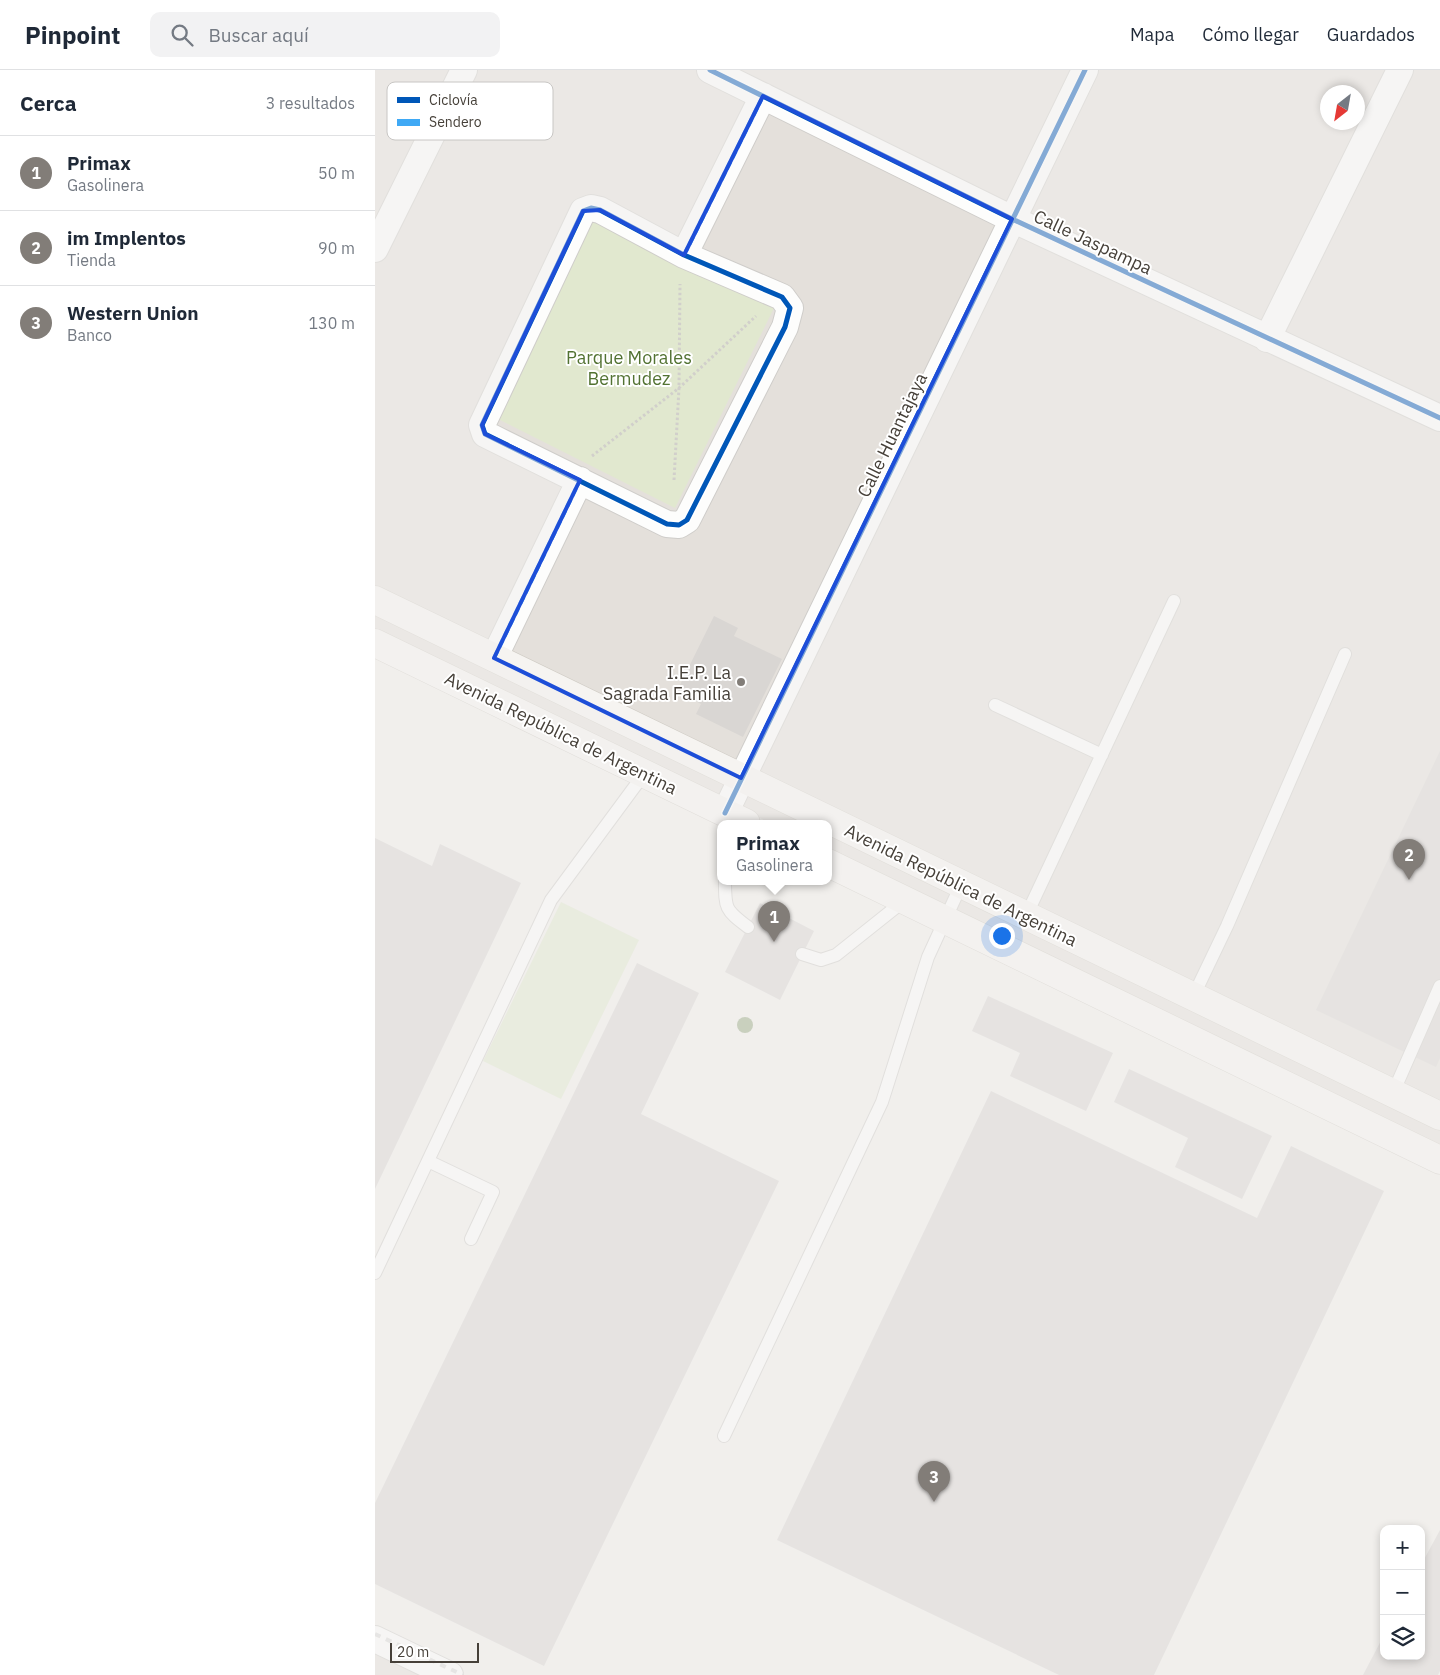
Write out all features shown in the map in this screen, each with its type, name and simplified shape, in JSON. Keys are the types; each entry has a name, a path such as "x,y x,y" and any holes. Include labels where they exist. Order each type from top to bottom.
{"main road":[{"name":"Avenida República de Argentina","path":"375,600 828,820"},
{"name":"Avenida República de Argentina","path":"375,643 644,774 732,820"},
{"name":"Avenida República de Argentina","path":"832,822 1440,1116"},
{"path":"832,865 1440,1160"}],"street":[{"path":"458,82 464,70"},
{"name":"Calle Jaspampa","path":"710,70 1012,219 1440,418"},
{"name":"Calle Huantajaya","path":"732,820 741,778 1085,70"},
{"path":"1267,339 1400,70"},
{"path":"684,255 763,96"},
{"path":"375,249 429,140"},
{"path":"591,208 600,210 684,255 782,297 790,308 785,327 687,520 679,525 667,524 485,434 482,425 583,211 591,208"},
{"path":"494,658 580,480"},
{"path":"375,1639 451,1675"}],"lane":[{"path":"1026,916 1174,601"},
{"path":"1193,996 1227,926 1345,654"},
{"path":"995,706 1102,755"},
{"path":"375,1273 551,900 644,774"},
{"path":"724,1436 881,1102 928,957 961,884"},
{"path":"725,885 725,903 733,916 748,927"},
{"path":"802,954 821,960 836,955 905,900"},
{"path":"1393,1093 1440,986"},
{"path":"427,1161 493,1192 471,1239"}],"path":[{"path":"679,525 673,504 679,388 681,266 684,255"},
{"path":"580,480 587,460 679,388 768,306 790,308"}],"highlighted area":[{"path":"763,96 1012,219 741,778 494,658 580,480 485,434 482,425 583,211 600,210 684,255"}],"shaded area":[{"path":"375,70 1440,70 1440,1148 832,853 832,820 764,820 375,632"},
{"path":"375,1644 442,1675 375,1675"}],"green space":[{"name":"Parque Morales Bermudez","path":"596,220 774,308 675,508 492,416 583,223"},
{"path":"561,902 639,940 561,1099 483,1061"}],"building":[{"name":"I.E.P. La Sagrada Familia","path":"714,616 738,628 734,636 782,659 743,737 696,714 701,704 677,691"},
{"path":"1440,751 1440,1058 1436,1067 1316,1010"},
{"path":"375,838 432,866 440,844 521,883 375,1189"},
{"path":"760,903 814,931 780,1000 725,972"},
{"path":"637,963 699,993 641,1114 779,1181 544,1666 375,1584 375,1503"},
{"path":"988,996 1113,1053 1086,1111 1010,1076 1020,1053 972,1031"},
{"path":"1129,1069 1272,1136 1242,1199 1175,1167 1188,1138 1114,1102"},
{"path":"991,1091 1257,1218 1291,1146 1384,1191 1154,1675 1059,1675 777,1540"},
{"path":"1440,1530 1440,1671 1438,1675 1363,1675 1380,1643 1380,1660 1425,1660 1425,1558"}],"railway":[{"path":"375,1634 463,1675"}],"marked path":[{"path":"684,255 763,96"},
{"path":"494,658 580,480"}],"cycle path":[{"path":"710,70 1012,219 1440,418"},
{"path":"725,813 1085,70"},
{"path":"591,208 600,210 684,255 782,297 790,308 785,327 687,520 679,525 667,524 485,434 482,425 583,211 591,208"}],"place":[{"name":"I.E.P. La Sagrada Familia","path":"741,682"},
{"name":"im Implentos","path":"1409,880"},
{"name":"Primax","path":"774,942"},
{"name":"Western Union","path":"934,1502"}]}
